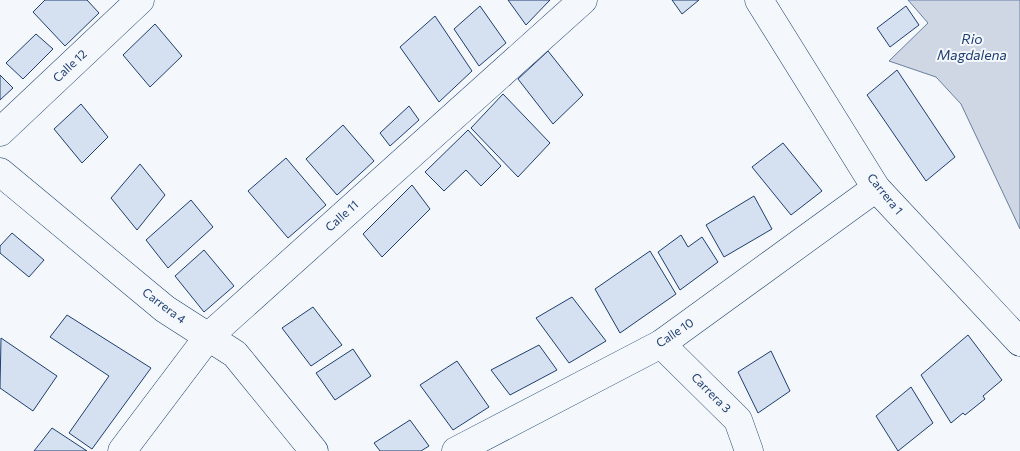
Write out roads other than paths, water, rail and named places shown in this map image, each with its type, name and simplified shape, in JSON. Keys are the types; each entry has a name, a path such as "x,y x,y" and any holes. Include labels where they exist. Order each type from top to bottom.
{"street":[{"name":"Calle 12","path":"0,132 140,0"},
{"name":"Calle 11","path":"122,451 208,337 583,0"},
{"name":"Carrera 1","path":"759,0 876,188 1020,342"},
{"name":"Carrera 4","path":"0,172 165,309 235,354 314,451"},
{"name":"Calle 10","path":"456,451 661,344 876,188"},
{"name":"Carrera 3","path":"661,344 738,420 749,451"}],"water":[{"name":"Rio Magdalena","path":"908,0 1020,0 1020,229 961,104 936,77 889,61 928,23"}]}
